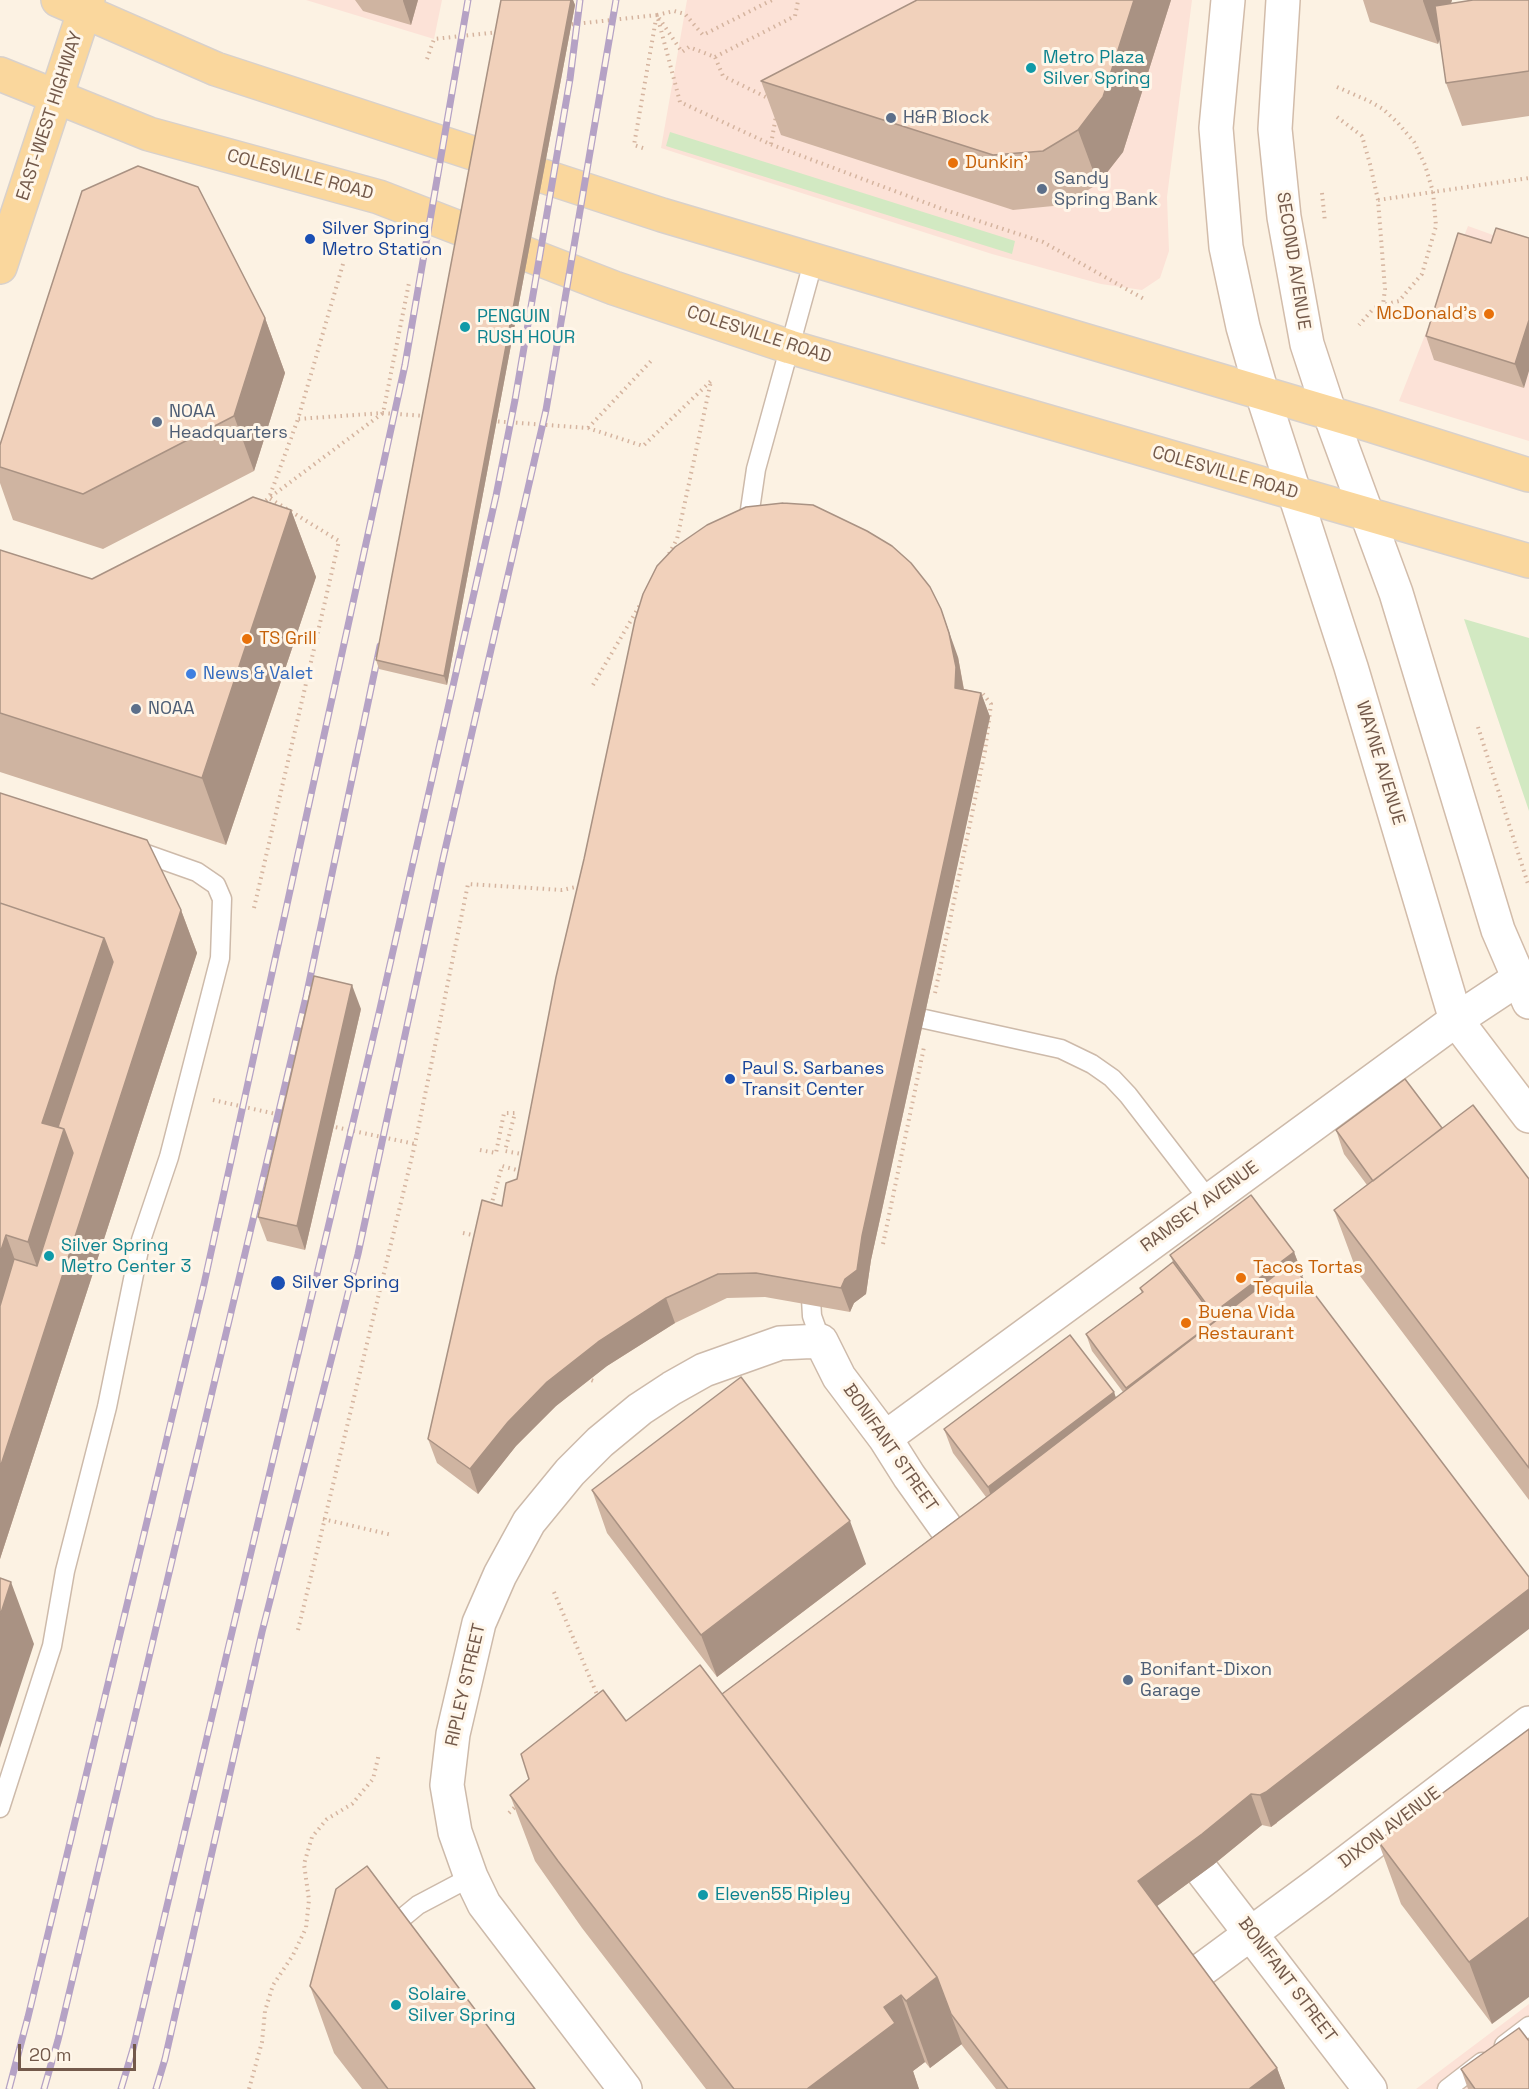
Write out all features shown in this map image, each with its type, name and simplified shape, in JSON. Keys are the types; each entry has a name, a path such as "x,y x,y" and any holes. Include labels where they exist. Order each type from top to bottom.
{"main road":[{"path":"77,4 216,69 662,215 1528,471"},
{"name":"EAST-WEST HIGHWAY","path":"0,264 56,98 77,4"},
{"name":"COLESVILLE ROAD","path":"0,74 149,134 379,197 614,288 790,346 1367,513 1436,536 1529,561"}],"street":[{"path":"1228,0 1216,129 1226,247 1243,327 1262,393"},
{"name":"SECOND AVENUE","path":"1283,0 1275,129 1284,217 1307,344 1367,513"},
{"name":"WAYNE AVENUE","path":"1262,393 1351,667 1456,1020 1529,1116"},
{"path":"1367,513 1396,593 1498,930 1525,985"},
{"name":"RAMSEY AVENUE","path":"885,1438 1456,1020 1525,985"},
{"name":"BONIFANT STREET","path":"821,1341 839,1377 885,1438 964,1553"},
{"name":"RIPLEY STREET","path":"625,2089 484,1904 471,1877 455,1832 447,1785 453,1734 478,1623 500,1575 529,1522 570,1472 600,1442 640,1409 704,1370 780,1343 821,1341"},
{"name":"DIXON AVENUE","path":"1147,2010 1529,1723"},
{"name":"BONIFANT STREET","path":"1203,1872 1370,2089"}],"lane":[{"path":"746,534 756,469 814,259"},
{"path":"0,1808 52,1646 65,1571 107,1407 141,1240 169,1157 220,958 222,899 216,885 197,872 112,842"},
{"path":"920,1018 1061,1049 1092,1064 1112,1078 1128,1095 1209,1200"},
{"path":"808,1258 812,1316 821,1341"},
{"path":"391,1932 401,1919 418,1905 471,1877"},
{"path":"1447,2089 1529,2026"}],"path":[{"path":"563,25 657,15 674,11 685,14 703,34 771,0"},
{"path":"715,57 795,16 798,0"},
{"path":"657,15 682,52 689,47 715,57 723,76 778,103"},
{"path":"657,15 680,102 770,144 945,210 1043,242 1144,299"},
{"path":"643,148 634,145 657,15"},
{"path":"427,59 434,39 504,31"},
{"path":"1337,87 1383,109 1398,123 1414,142 1425,165 1433,192 1436,226 1422,274 1399,301 1374,308 1359,325"},
{"path":"770,144 776,113"},
{"path":"1337,117 1362,136 1371,164 1378,200 1385,289 1383,305"},
{"path":"1378,200 1529,178"},
{"path":"269,498 298,419 343,264"},
{"path":"260,506 383,413 409,283"},
{"path":"588,428 651,361"},
{"path":"485,420 588,428 643,446 711,381 677,539 668,557"},
{"path":"298,419 383,413 428,416"},
{"path":"253,913 339,541 269,498"},
{"path":"593,685 641,605"},
{"path":"982,694 992,704 985,751"},
{"path":"1476,721 1529,886"},
{"path":"298,1630 414,1144 468,884 562,890 583,885"},
{"path":"210,1099 289,1117"},
{"path":"480,1150 496,1153 504,1113 514,1113 505,1151 528,1155"},
{"path":"323,1124 414,1144"},
{"path":"488,1216 502,1166 531,1175"},
{"path":"463,1233 482,1237"},
{"path":"578,1375 596,1383"},
{"path":"323,1519 392,1535"},
{"path":"554,1592 598,1698"},
{"path":"249,2089 262,2042 265,2011 273,1985 306,1928 309,1900 304,1864 312,1837 327,1819 352,1803 366,1787 372,1779 378,1754"},
{"path":"509,1812 525,1797"}],"shaded area":[{"path":"306,0 442,0 434,39"},
{"path":"687,0 1192,0 1167,197 1169,251 1160,278 1142,290 1101,284 992,254 661,148"},
{"path":"1468,226 1529,248 1529,441 1399,401"},
{"path":"1529,2004 1529,2089 1416,2089"}],"green space":[{"path":"670,132 1015,241 1012,254 666,146"},
{"path":"1464,619 1529,638 1529,811"}],"building":[{"path":"501,0 571,0 444,676 376,660"},
{"path":"917,0 1134,0 1103,97 1078,130 1043,151 993,155 761,81"},
{"path":"1473,0 1529,0 1529,71 1446,83 1435,6"},
{"name":"NOAA Headquarters","path":"138,166 198,187 265,318 234,416 83,494 0,467 0,445 82,191"},
{"name":"McDonald's","path":"1496,228 1529,238 1529,320 1515,364 1426,336 1458,233 1491,243"},
{"path":"253,497 291,510 202,778 0,713 0,550 92,579"},
{"name":"Paul S. Sarbanes Transit Center","path":"783,503 813,505 867,531 892,546 911,563 930,587 941,609 956,667 955,688 981,693 862,1236 857,1270 845,1279 841,1288 756,1273 718,1274 666,1298 598,1342 547,1382 508,1422 470,1469 428,1439 482,1200 502,1206 506,1183 517,1179 556,977 584,859 635,620 643,594 657,566 675,547 707,525 746,507"},
{"path":"0,793 147,840 181,910 0,1468 0,1306 14,1259 37,1266 73,1153 64,1129 58,1127 113,962 104,938 0,903"},
{"path":"0,903 104,938 42,1123 64,1129 28,1242 6,1235 0,1253"},
{"path":"314,976 352,985 297,1226 258,1217"},
{"path":"1405,1079 1442,1128 1373,1181 1336,1130"},
{"path":"1473,1105 1529,1179 1529,1468 1334,1210"},
{"name":"Tacos Tortas Tequila","path":"1251,1195 1294,1252 1213,1313 1170,1255"},
{"path":"1173,1262 1216,1320 1126,1388 1086,1334 1143,1292 1140,1288"},
{"name":"Bonifant-Dixon Garage","path":"1291,1263 1529,1577 1529,1589 1266,1792 1260,1795 1251,1794 1202,1834 1138,1881 1277,2068 1249,2089 1008,2089 951,2014 937,1977 722,1694 979,1503"},
{"path":"1070,1335 1114,1392 988,1487 944,1429"},
{"path":"741,1377 850,1521 701,1635 592,1490"},
{"path":"0,1578 11,1582 0,1616"},
{"name":"Eleven55 Ripley","path":"700,1665 937,1977 906,2001 901,1995 884,2007 895,2023 807,2089 734,2089 558,1861 510,1795 529,1779 521,1754 603,1690 626,1721"},
{"path":"1529,1729 1529,1917 1469,1962 1378,1841"},
{"path":"367,1866 535,2089 388,2089 310,1986 336,1889"},
{"path":"1519,2028 1529,2041 1529,2089 1475,2089 1461,2069"}],"railway":[{"path":"9,2089 204,1284 405,365 468,0"},
{"path":"121,2089 133,2049 379,1013 496,496 515,400 570,79 580,0"},
{"path":"156,2089 165,2059 262,1632 358,1254 442,863 546,410 616,0"},
{"path":"44,2089 58,2040 306,997 380,646"}],"place":[{"name":"Metro Plaza Silver Spring","path":"1031,68"},
{"name":"H&R Block","path":"891,118"},
{"name":"Dunkin'","path":"953,163"},
{"name":"Sandy Spring Bank","path":"1042,189"},
{"name":"Silver Spring Metro Station","path":"310,239"},
{"name":"McDonald's","path":"1489,314"},
{"name":"PENGUIN RUSH HOUR","path":"465,327"},
{"name":"NOAA Headquarters","path":"157,422"},
{"name":"TS Grill","path":"247,639"},
{"name":"News & Valet","path":"191,674"},
{"name":"NOAA","path":"136,709"},
{"name":"Paul S. Sarbanes Transit Center","path":"730,1079"},
{"name":"Silver Spring Metro Center 3","path":"49,1256"},
{"name":"Tacos Tortas Tequila","path":"1241,1278"},
{"name":"Silver Spring","path":"278,1283"},
{"name":"Buena Vida Restaurant","path":"1186,1323"},
{"name":"Bonifant-Dixon Garage","path":"1128,1680"},
{"name":"Eleven55 Ripley","path":"703,1895"},
{"name":"Solaire Silver Spring","path":"396,2005"}]}
